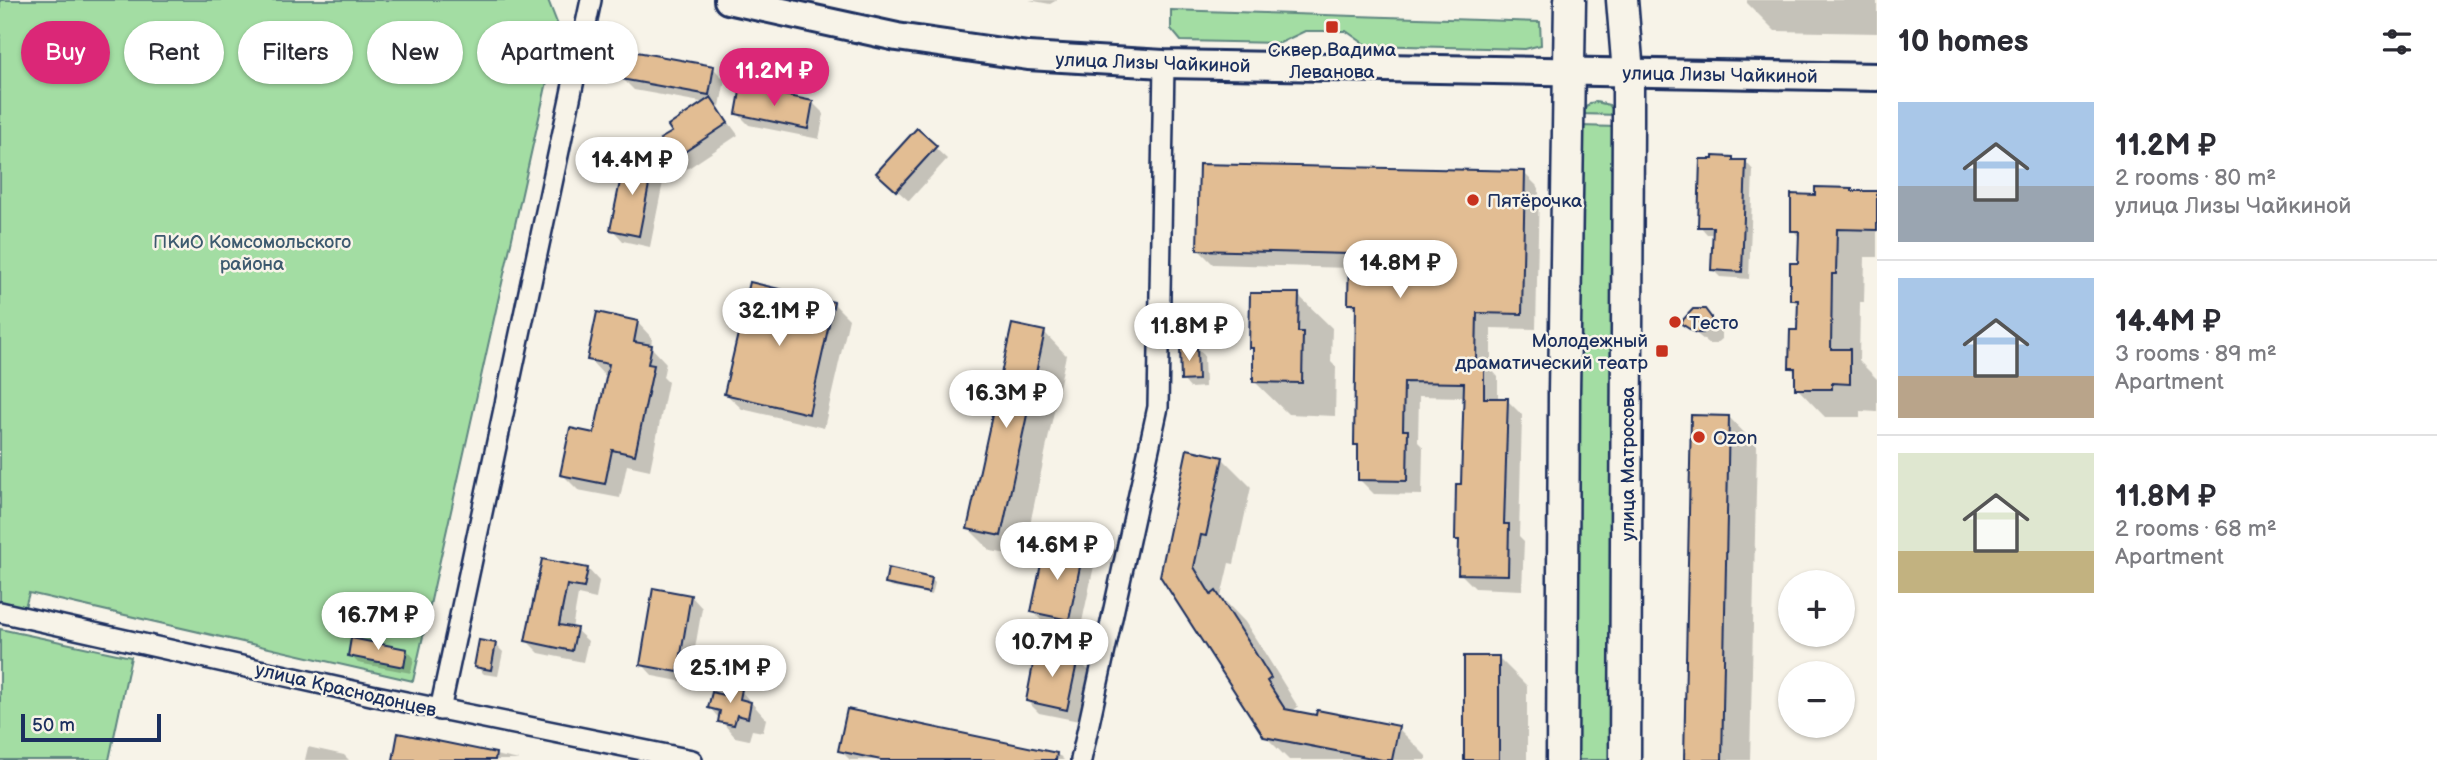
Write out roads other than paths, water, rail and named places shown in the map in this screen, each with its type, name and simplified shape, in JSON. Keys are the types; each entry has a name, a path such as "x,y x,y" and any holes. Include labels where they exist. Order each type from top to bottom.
{"main road":[{"name":"улица Лизы Чайкиной","path":"728,0 897,37 1028,57 1164,64 1877,77"},
{"path":"1562,760 1570,0"},
{"name":"улица Матросова","path":"1622,0 1628,73 1625,760"}],"street":[{"path":"440,710 591,0"},
{"path":"1081,760 1158,407 1164,64"},
{"name":"улица Краснодонцев","path":"0,612 440,710 692,760"}],"place":[{"name":"Сквер Вадима Леванова","path":"1332,27"},
{"name":"Пятёрочка","path":"1473,200"},
{"name":"Тесто","path":"1675,322"},
{"name":"Молодежный драматический театр","path":"1662,351"},
{"name":"Ozon","path":"1699,437"}],"park label":[{"name":"ПКиО Комсомольского района","path":"252,252"}]}
